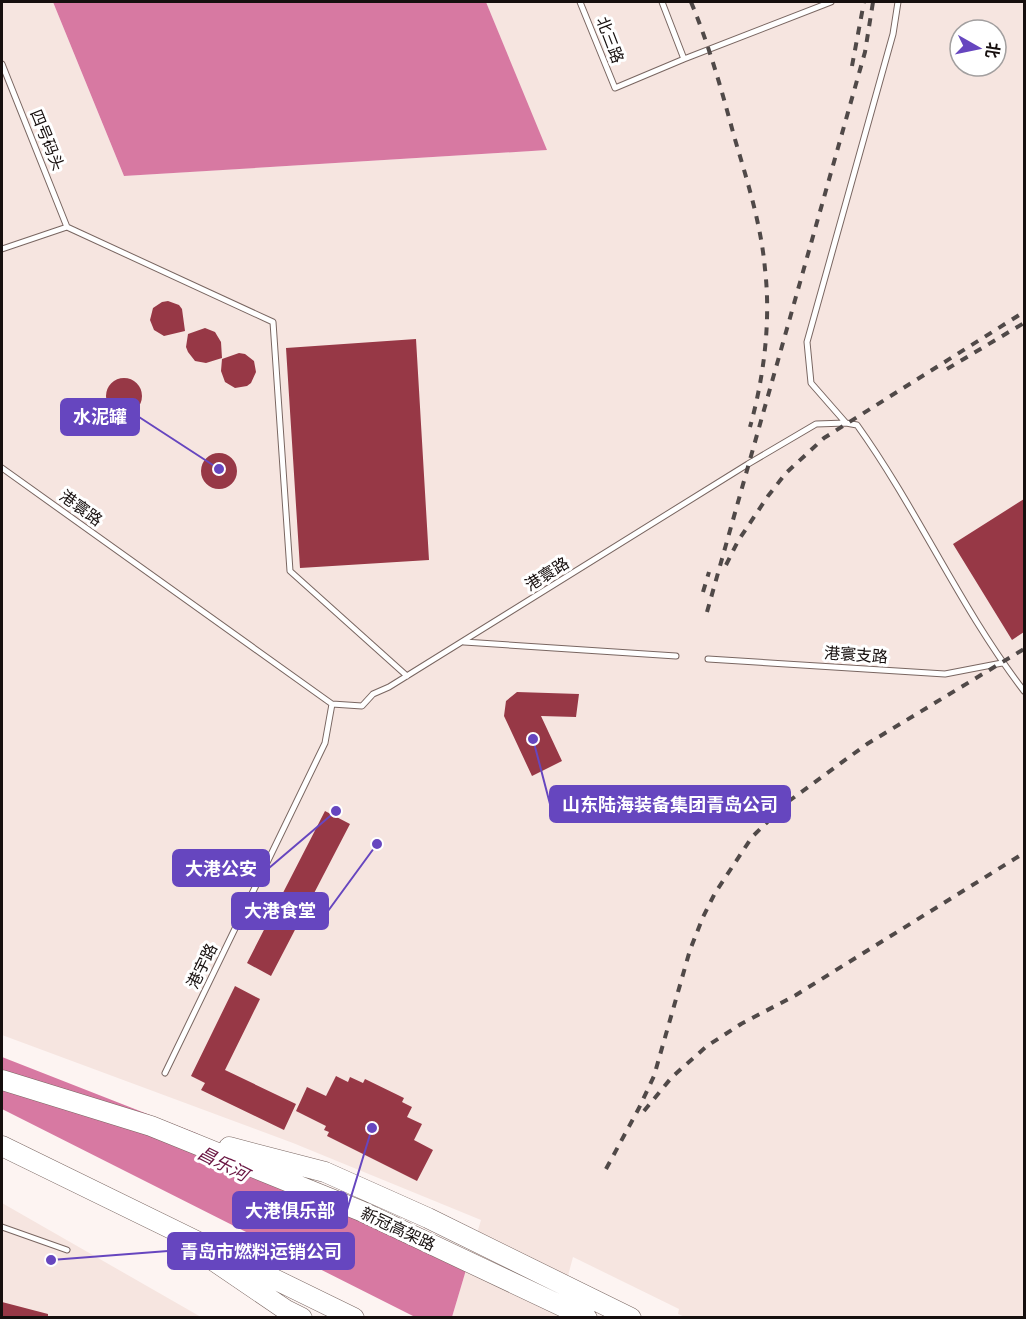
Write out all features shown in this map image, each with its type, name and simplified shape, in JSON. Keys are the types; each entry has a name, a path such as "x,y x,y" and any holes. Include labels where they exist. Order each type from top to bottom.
{"highway":[{"name":"新冠高架路","path":"2,1080 151,1126 361,1212 587,1317"},
{"path":"151,1126 325,1172 428,1218 631,1317"},
{"path":"2,1146 354,1317"},
{"path":"153,1220 286,1310 302,1317"}],"lane":[{"name":"北三路","path":"580,2 615,88 684,59"},
{"path":"662,2 684,59 831,2"},
{"path":"898,2 893,34 807,342 811,383 846,423 857,425 880,457 1002,663 1024,692"},
{"name":"四号码头","path":"2,64 68,226"},
{"path":"2,249 68,226 273,322 290,571 407,676"},
{"name":"港寰路","path":"2,468 332,705 362,706 373,694 407,676 747,464 816,424 846,423"},
{"path":"462,642 676,656"},
{"name":"港寰支路","path":"708,658 945,674 1002,663"},
{"name":"港宇路","path":"165,1073 325,742 332,705"},
{"path":"2,1227 67,1250"}],"shaded area":[{"path":"2,2 53,2 124,176 546,150 486,2 1024,2 1024,1317 685,1317 678,1314 679,1309 573,1257 557,1317 452,1317 481,1220 293,1143 2,1035"},
{"path":"2,1203 201,1317 2,1317"}],"water":[{"path":"53,2 486,2 547,150 124,176"},
{"name":"昌乐河","path":"2,1057 196,1133 466,1270 452,1317 415,1317 2,1109"}],"building":[{"path":"168,301 179,305 182,309 185,331 164,336 154,330 150,320 153,308"},
{"path":"205,328 215,332 221,342 222,358 206,363 195,361 186,347 188,334"},
{"path":"416,339 429,560 300,568 286,348"},
{"path":"239,353 245,354 254,361 256,372 251,383 235,388 225,382 221,371 222,359"},
{"path":"124,378 136,384 142,396 136,408 124,414 112,408 106,396 112,384"},
{"path":"219,453 231,459 237,471 231,483 219,489 207,483 201,471 207,459"},
{"path":"1024,499 1024,632 1012,640 953,544"},
{"path":"517,692 579,694 576,717 541,716 562,761 532,776 504,716 506,701"},
{"path":"325,811 350,824 271,976 247,963"},
{"path":"235,986 260,999 225,1070 296,1104 284,1130 201,1090 205,1083 191,1076"},
{"path":"336,1076 348,1082 350,1077 363,1083 365,1079 404,1098 402,1102 412,1107 407,1117 422,1124 414,1140 433,1150 417,1181 327,1136 329,1132 324,1130 326,1126 296,1111 307,1087 326,1096"},
{"path":"2,1302 48,1314 48,1317 2,1317"}],"railway":[{"path":"691,2 720,85 753,202 763,252 767,289 767,329 759,389 750,427"},
{"path":"852,66 864,2"},
{"path":"707,612 865,52 873,2"},
{"path":"726,565 738,541 768,496 786,473 824,438 1024,312"},
{"path":"947,369 1024,323"},
{"path":"703,592 709,572"},
{"path":"606,1169 654,1076 690,950 703,917 715,893 752,837 789,801 867,744 1024,649"},
{"path":"644,1111 672,1077 707,1046 741,1024 796,995 1024,853"}],"place":[{"name":"水泥罐","path":"219,469"},
{"name":"山东陆海装备集团青岛公司","path":"533,739"},
{"name":"大港公安","path":"336,811"},
{"name":"大港食堂","path":"377,844"},
{"name":"大港俱乐部","path":"372,1128"},
{"name":"青岛市燃料运销公司","path":"51,1260"}]}
